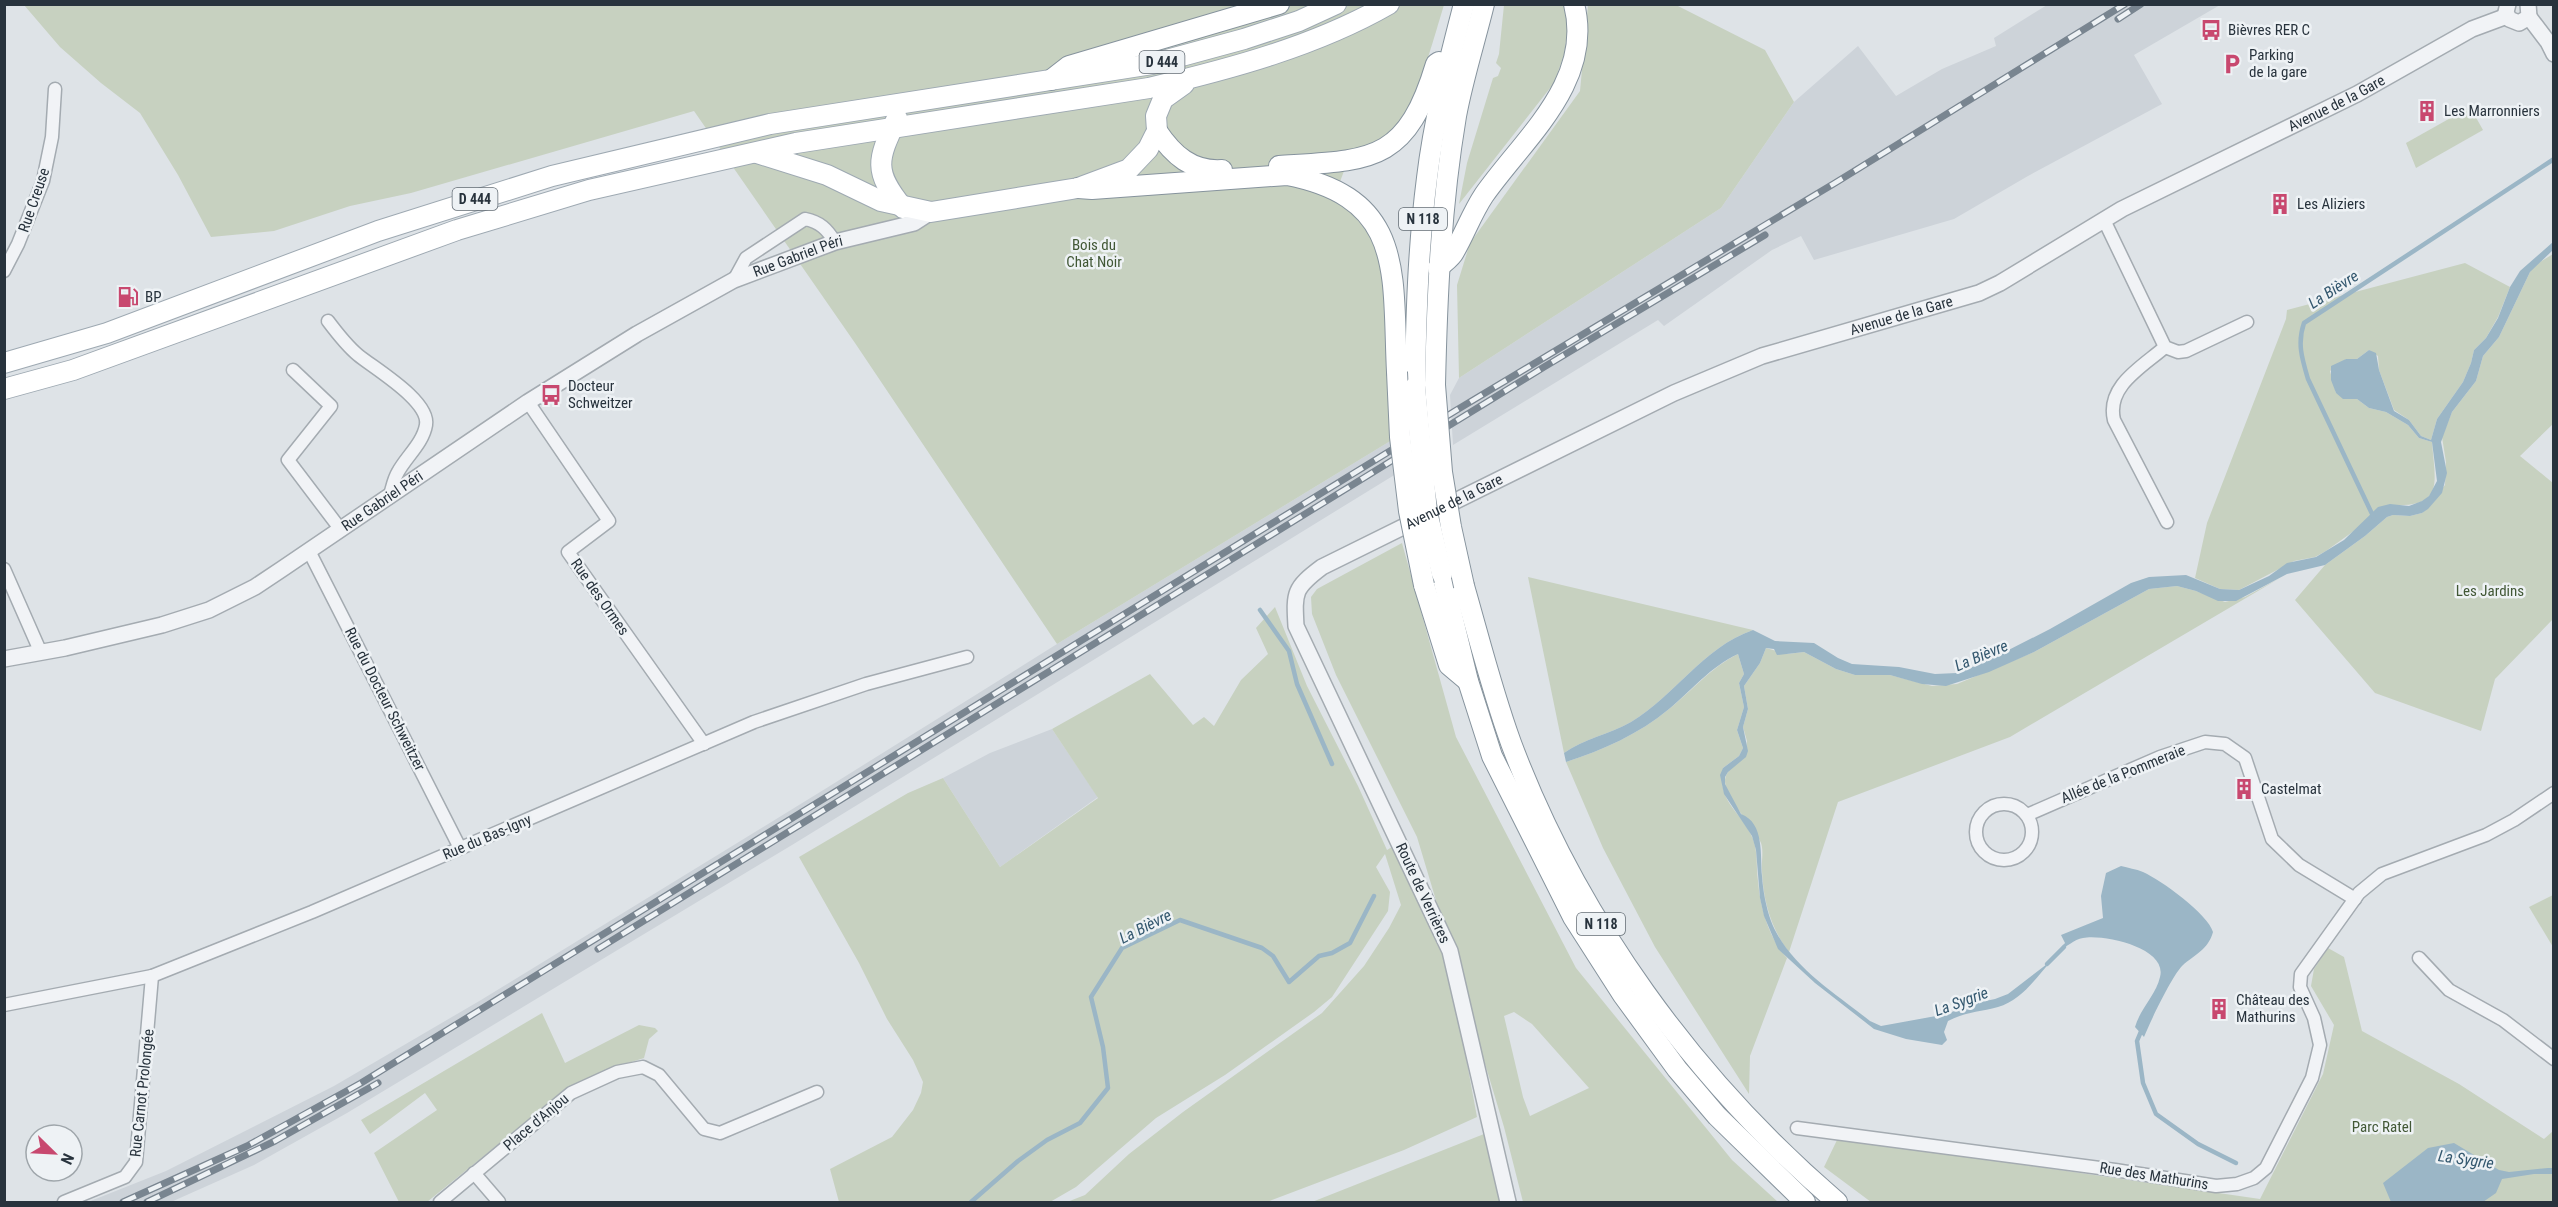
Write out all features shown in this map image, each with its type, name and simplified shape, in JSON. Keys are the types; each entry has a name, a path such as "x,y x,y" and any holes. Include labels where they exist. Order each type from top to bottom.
{"main road":[{"path":"1051,80 1069,66 1278,4"},
{"name":"D 444","path":"4,363 107,333 378,231 552,176 770,124 1152,64 1299,21 1336,4"},
{"name":"D 444","path":"4,389 73,370 457,230 589,190 754,152 1149,88 1191,78 1318,39 1389,4"},
{"name":"N 118","path":"1464,4 1451,53 1427,178 1417,302 1415,387 1427,512 1468,681 1497,766 1573,917 1623,995 1677,1069 1717,1116 1805,1203"},
{"name":"N 118","path":"1484,4 1457,115 1438,268 1435,385 1442,472 1451,527 1464,586 1491,684 1511,743 1549,829 1608,935 1662,1015 1718,1087 1757,1129 1837,1203"},
{"path":"1438,268 1454,253 1473,213 1552,107 1567,82 1578,44 1574,4"},
{"path":"1157,131 1174,154 1208,171 1363,158 1388,146 1409,127 1422,106 1436,64 1451,53"},
{"path":"754,152 803,166 881,201 931,212 1078,188 1129,169 1148,149 1157,131 1156,116 1163,99 1191,78"},
{"path":"903,207 884,180 881,163 884,146 904,102"},
{"path":"1078,188 1092,189 1287,175 1316,180 1336,189 1371,217 1390,257 1400,437 1409,511 1424,585 1449,665 1468,681"}],"street":[{"path":"2507,10 2512,22 2519,23 2528,11 2552,44"},
{"name":"Avenue de la Gare","path":"1295,600 1302,583 1322,567 1674,393 1762,356 1979,293 2000,283 2122,209 2357,94 2507,10"},
{"name":"Rue Creuse","path":"4,271 18,244 43,181 56,89"},
{"path":"835,242 914,224 931,212"},
{"name":"Rue Gabriel Péri","path":"4,659 162,625 209,610 255,586 389,498 528,402 637,334 734,280 835,242 822,225 805,219 746,258 734,280"},
{"path":"2104,220 2165,347 2178,352 2186,351 2247,322"},
{"path":"328,321 342,340 358,355 409,394 422,411 427,423 424,433 397,474 389,498"},
{"path":"2165,347 2119,388 2111,408 2114,420 2166,522"},
{"path":"293,370 331,405 288,460 341,530"},
{"name":"Rue des Ormes","path":"528,402 609,521 568,552 704,744"},
{"name":"Rue du Docteur Schweitzer","path":"309,551 460,848"},
{"path":"4,569 40,653"},
{"name":"Route de Verrières","path":"1295,600 1296,626 1450,951 1508,1203"},
{"name":"Rue du Bas-Igny","path":"4,1005 152,976 312,912 754,722 866,684 967,657"},
{"name":"Allée de la Pommeraie","path":"2026,815 2160,758 2205,742 2225,744 2245,758 2272,839 2299,865 2355,899"},
{"name":"Rue des Mathurins","path":"1797,1128 2104,1168 2216,1186 2238,1184 2254,1178 2266,1168 2312,1078 2320,1045 2314,1018 2300,987 2301,974 2355,899 2382,874 2486,835 2514,820 2553,793"},
{"path":"2006,803 2015,806 2026,815 2032,833 2025,850 2008,860 1990,856 1983,850 1976,833 1977,823 1988,808 2006,803"},
{"path":"2419,958 2449,990 2503,1020 2553,1059"},
{"name":"Rue Carnot Prolongée","path":"64,1203 125,1177 136,1162 152,976"},
{"name":"Place d'Anjou","path":"440,1203 571,1093 617,1072 643,1067 659,1075 704,1129 720,1133 817,1092"},
{"path":"474,1173 499,1203"}],"shaded area":[{"path":"2047,5 2220,5 2134,55 2162,104 2028,176 1954,219 1814,260 1801,236 1772,250 1664,326 1658,320 1453,445 1450,395 1459,378 1721,208 1794,102 1858,46 1896,96 1942,69 1996,46 1994,38"},
{"path":"1392,440 1396,474 792,845 347,1113 254,1165 171,1202 88,1202 166,1171 334,1086 481,1000"},
{"path":"1052,729 1098,797 1000,867 943,778 990,753"}],"green space":[{"name":"Bois du Chat Noir","path":"24,5 1444,5 1415,94 1400,126 1393,135 1383,141 1350,155 1335,195 1366,222 1384,256 1392,440 1057,644 855,343 694,111 411,193 350,206 274,231 211,237 178,175 140,113 60,47"},
{"path":"1504,5 1565,5 1568,26 1564,55 1554,83 1459,204 1467,163 1493,78 1498,76 1501,68 1496,63"},
{"path":"1588,5 1676,5 1765,50 1794,102 1721,208 1459,378 1457,285 1470,243 1580,91"},
{"path":"2470,107 2483,130 2416,168 2406,143"},
{"name":"Les Jardins","path":"2553,254 2553,424 2520,456 2553,483 2553,619 2495,679 2481,731 2375,693 2295,600 2325,565 2387,517 2422,513 2445,485 2446,462 2442,437 2452,412 2476,381 2483,356 2499,337 2530,272 2535,265"},
{"path":"2465,263 2510,287 2498,317 2486,338 2474,350 2463,382 2437,419 2431,440 2421,436 2409,420 2394,410 2379,370 2378,356 2369,350 2357,359 2346,359 2330,371 2336,393 2357,399 2369,408 2386,412 2408,425 2419,438 2432,442 2435,481 2428,497 2408,505 2390,505 2326,551 2315,557 2294,561 2239,590 2220,589 2195,578 2207,523 2286,319 2287,310"},
{"path":"1402,543 1456,737 1576,968 1732,1160 1778,1202 1523,1202 1504,1127 1417,837 1336,675 1312,614 1311,597 1317,589","holes":["1514,1012 1532,1024 1589,1088 1530,1116 1523,1097 1504,1016"]},
{"path":"1528,577 1753,630 1719,648 1662,699 1631,722 1564,753"},
{"path":"2280,578 2010,737 1838,802 1789,952 1777,934 1766,903 1761,843 1734,804 1725,780 1730,769 1745,757 1747,741 1743,727 1748,709 1744,686 1760,663 1766,648 1787,654 1804,652 1836,669 1855,675 1890,675 1932,686 1957,684 2034,652 2149,589 2177,586 2225,602 2245,597"},
{"path":"1275,607 1307,686 1358,786 1387,850 1395,845 1447,955 1477,1117 1404,1150 1267,1202 1067,1202 1085,1195 1129,1154 1183,1112 1322,1013 1364,966 1401,905 1385,854 1376,867 1390,892 1388,911 1332,997 1225,1075 1156,1118 1076,1187 1050,1202 839,1202 830,1169 892,1137 913,1110 921,1093 923,1082 913,1060 887,1019 859,963 799,857 908,793 943,778 1000,867 1098,798 1052,729 1150,674 1193,725 1204,717 1214,726 1241,680 1268,654 1256,628"},
{"path":"1738,654 1744,674 1739,683 1744,707 1737,730 1743,748 1739,756 1723,768 1722,780 1727,799 1748,829 1755,844 1763,912 1775,942 1787,958 1750,1056 1749,1094 1655,947 1603,848 1566,762 1607,747 1633,734 1669,709 1719,666"},
{"path":"2553,895 2553,947 2529,907"},
{"name":"Parc Ratel","path":"2328,948 2344,957 2362,1031 2459,1084 2544,1139 2553,1131 2553,1202 1871,1202 1824,1167 1838,1138 2260,1199 2323,1074 2334,1025 2311,986 2314,969"},
{"path":"542,1013 565,1063 639,1025 655,1028 658,1031 649,1039 644,1058 606,1070 569,1087 427,1202 399,1202 374,1153 437,1110 425,1093 370,1134 361,1120"},
{"path":"1484,1134 1500,1202 1312,1202"}],"water":[{"path":"2553,242 2553,250 2530,272 2499,337 2483,356 2476,381 2452,412 2441,442 2447,473 2442,493 2422,513 2387,517 2325,565 2287,574 2236,601 2218,601 2196,591 2177,586 2149,589 2034,652 1989,672 1946,686 1922,684 1890,675 1855,675 1836,669 1804,652 1777,655 1774,649 1766,648 1760,663 1744,686 1748,709 1743,727 1748,751 1746,757 1728,772 1725,784 1741,814 1749,818 1758,832 1763,887 1769,916 1779,937 1801,965 1842,1000 1870,1021 1881,1026 1947,1014 1971,1004 1995,999 2008,994 2051,961 2014,1000 1998,1007 1948,1021 1944,1032 1947,1040 1942,1045 1906,1039 1874,1029 1815,983 1778,949 1764,916 1760,898 1756,850 1752,836 1724,794 1720,775 1723,768 1739,756 1743,748 1737,730 1744,707 1739,683 1744,674 1738,654 1710,672 1669,709 1633,734 1607,747 1566,762 1564,753 1631,722 1662,699 1719,648 1753,630 1775,641 1814,643 1852,664 1899,667 1935,674 1957,673 1985,662 2050,629 2131,583 2149,577 2186,575 2220,589 2239,590 2269,576 2287,563 2316,557 2344,540 2378,507 2390,504 2409,506 2422,501 2429,496 2437,481 2432,442 2419,438 2408,425 2386,412 2369,408 2357,399 2343,399 2336,393 2331,380 2331,366 2346,359 2357,359 2369,350 2376,353 2379,370 2394,411 2409,420 2421,436 2431,440 2437,419 2463,382 2474,350 2486,338 2498,318 2510,287 2520,271"},
{"path":"2121,866 2143,872 2161,882 2193,907 2213,932 2204,948 2177,972 2144,1037 2135,1027 2160,977 2160,967 2154,958 2132,945 2105,938 2080,939 2059,950 2065,943 2061,935 2103,918 2101,896 2106,873"},
{"path":"2454,1143 2499,1170 2509,1172 2553,1168 2553,1174 2534,1174 2502,1179 2496,1193 2483,1202 2391,1202 2383,1183 2428,1148"}],"waterway":[{"name":"La Bièvre","path":"2374,518 2308,379 2302,358 2304,323 2554,159"},
{"path":"1260,610 1289,651 1297,684 1332,764"},
{"name":"La Bièvre","path":"971,1202 1018,1161 1047,1140 1080,1123 1108,1088 1103,1047 1091,997 1122,948 1180,920 1262,948 1273,956 1289,982 1319,956 1332,953 1350,943 1374,896"},
{"name":"La Sygrie","path":"2047,964 2064,947"},
{"name":"La Sygrie","path":"2142,1029 2137,1041 2143,1083 2156,1114 2198,1144 2236,1163"}],"railway":[{"path":"123,1202 247,1146 361,1083 1455,411 1835,183 2125,4"},
{"path":"2118,19 2141,4"},
{"path":"598,949 1544,367 1765,235"},
{"path":"147,1202 275,1141 378,1083"}],"place":[{"name":"Bièvres RER C","path":"2211,30"},
{"name":"Parking de la gare","path":"2232,64"},
{"name":"Les Marronniers","path":"2427,111"},
{"name":"Les Aliziers","path":"2280,204"},
{"name":"BP","path":"128,297"},
{"name":"Docteur Schweitzer","path":"551,395"},
{"name":"Castelmat","path":"2244,789"},
{"name":"Château des Mathurins","path":"2219,1009"}]}
